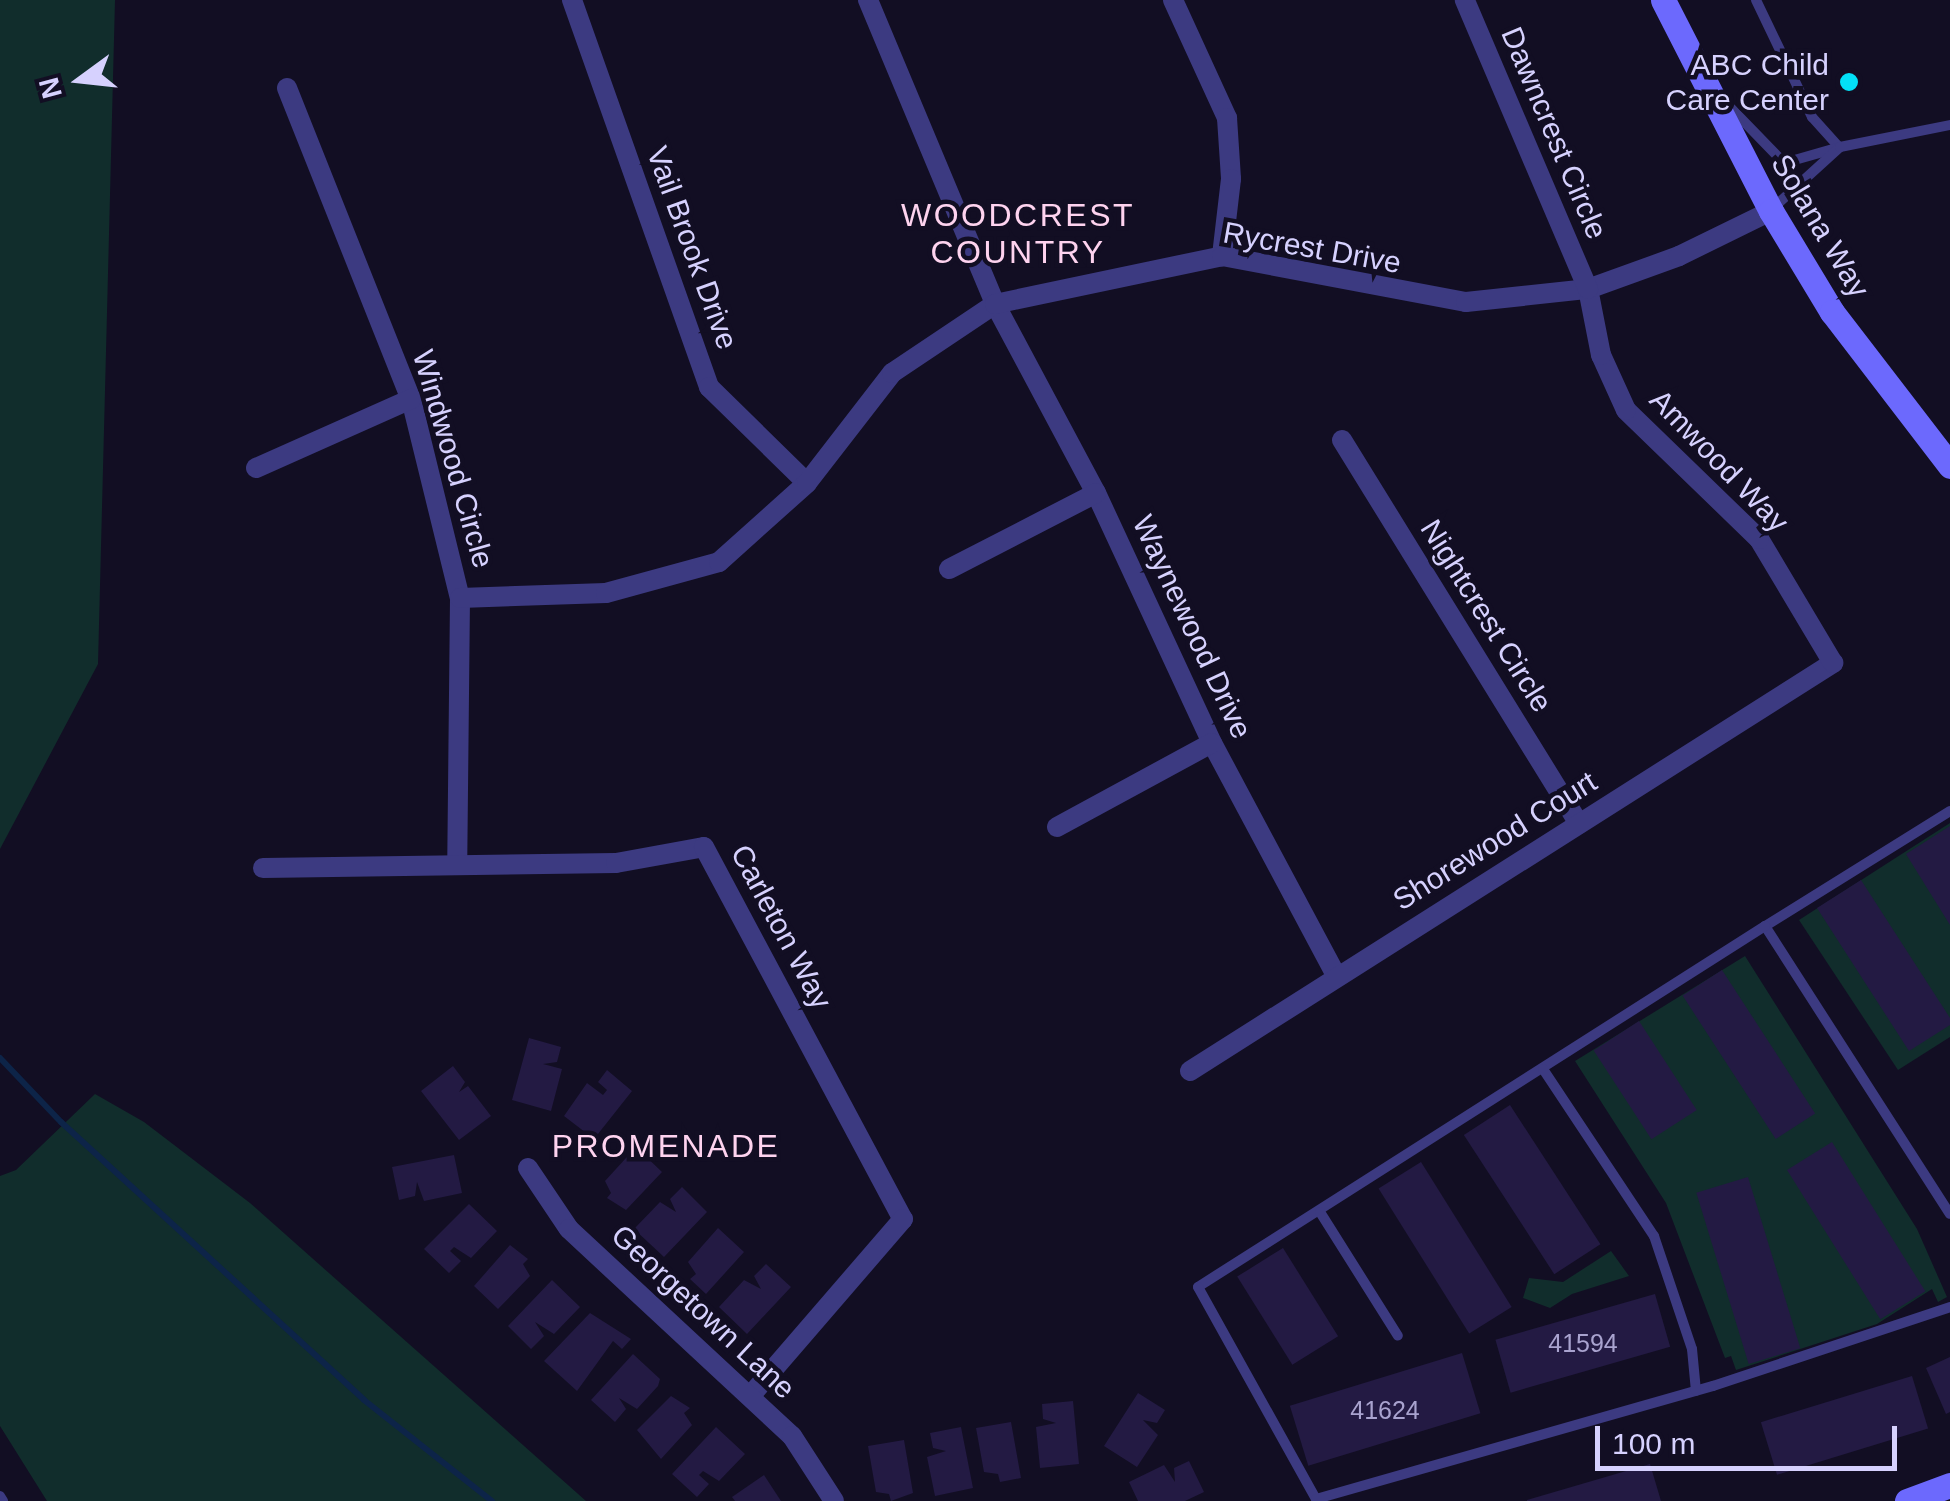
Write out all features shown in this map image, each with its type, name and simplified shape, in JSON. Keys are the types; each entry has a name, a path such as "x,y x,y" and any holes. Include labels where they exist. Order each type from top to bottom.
{"street":[{"name":"Vail Brook Drive","path":"572,0 709,387 806,483"},
{"name":"Waynewood Drive","path":"868,0 995,304 1096,493 1212,743 1336,975"},
{"path":"1173,0 1226,118 1231,180 1222,256"},
{"name":"Dawncrest Circle","path":"1465,0 1588,289"},
{"name":"Solana Way","path":"1663,0 1771,210 1832,312 1950,466"},
{"name":"Windwood Circle","path":"287,88 411,398 460,598 457,865"},
{"name":"Rycrest Drive","path":"460,598 606,593 719,562 806,483 892,373 995,304 1222,256 1466,302 1588,289 1679,256 1771,210"},
{"name":"Amwood Way","path":"1588,289 1601,355 1626,410 1759,539 1832,663"},
{"path":"256,468 411,398"},
{"name":"Nightcrest Circle","path":"1342,440 1579,824"},
{"path":"950,568 1096,493"},
{"name":"Shorewood Court","path":"1190,1071 1832,663"},
{"path":"1058,826 1212,743"},
{"name":"Carleton Way","path":"264,868 616,863 704,847 903,1219 750,1396"},
{"name":"Georgetown Lane","path":"528,1168 569,1229 792,1436 834,1501"},
{"path":"1907,1501 1950,1485"}],"lane":[{"path":"1756,0 1812,117 1840,147"},
{"path":"1703,84 1751,123 1768,153 1784,163 1840,147 1950,125"},
{"path":"1771,210 1840,147"},
{"path":"1950,811 1198,1287 1316,1499 1696,1390 1950,1307"},
{"path":"1765,926 1950,1214"},
{"path":"1543,1070 1654,1236 1692,1350 1696,1390"},
{"path":"1320,1212 1398,1336"}],"green space":[{"path":"0,0 115,0 98,664 0,849"},
{"path":"1950,823 1950,1037 1898,1070 1799,920"},
{"path":"1745,956 1917,1229 1947,1297 1938,1302 1932,1289 1877,1324 1736,1370 1731,1356 1725,1358 1666,1203 1575,1061"},
{"path":"95,1094 144,1122 250,1203 586,1501 47,1501 0,1426 0,1176 16,1170"},
{"path":"1611,1251 1629,1276 1572,1294 1550,1308 1523,1298 1529,1278 1563,1282"}],"building":[{"path":"1950,826 1950,925 1906,854"},
{"path":"1861,880 1950,1018 1950,1025 1909,1051 1817,908"},
{"path":"1722,970 1815,1113 1776,1139 1683,996"},
{"path":"1639,1021 1697,1110 1651,1139 1594,1050"},
{"path":"529,1038 561,1047 557,1062 543,1064 562,1069 551,1111 512,1100"},
{"path":"453,1066 465,1082 459,1092 468,1086 491,1116 459,1140 421,1091"},
{"path":"607,1070 632,1091 594,1139 564,1116 587,1083 603,1095 607,1090 598,1082"},
{"path":"1510,1105 1600,1244 1554,1274 1464,1135"},
{"path":"1832,1142 1925,1291 1880,1319 1787,1170"},
{"path":"636,1147 662,1172 626,1210 607,1198 611,1193 605,1181"},
{"path":"454,1155 462,1193 424,1201 417,1182 415,1196 399,1200 392,1167"},
{"path":"1421,1162 1512,1307 1469,1334 1379,1188"},
{"path":"1748,1177 1800,1348 1749,1364 1696,1193"},
{"path":"682,1187 707,1212 664,1257 634,1229 660,1202 676,1212 670,1199"},
{"path":"469,1204 497,1231 471,1258 454,1247 450,1251 461,1261 449,1273 424,1249"},
{"path":"718,1228 744,1252 706,1294 690,1279 696,1274 688,1262"},
{"path":"510,1245 528,1259 523,1264 530,1276 498,1309 474,1286"},
{"path":"1283,1248 1338,1336 1292,1365 1237,1277"},
{"path":"766,1264 791,1287 747,1334 719,1307 744,1280 761,1289 754,1276"},
{"path":"552,1280 580,1307 554,1334 535,1322 544,1336 531,1349 508,1326"},
{"path":"1655,1294 1670,1347 1511,1393 1495,1340"},
{"path":"590,1313 631,1339 622,1349 613,1341 577,1391 544,1361"},
{"path":"1462,1353 1480,1413 1308,1466 1290,1406"},
{"path":"633,1354 660,1379 637,1409 619,1398 626,1409 615,1422 591,1400"},
{"path":"1950,1357 1950,1412 1946,1414 1926,1368"},
{"path":"1912,1376 1928,1429 1777,1475 1761,1422"},
{"path":"1138,1393 1165,1410 1157,1423 1143,1420 1158,1435 1137,1467 1104,1446"},
{"path":"671,1396 690,1408 684,1413 692,1425 661,1459 637,1430"},
{"path":"1073,1401 1079,1464 1040,1468 1036,1427 1056,1423 1043,1419 1042,1404"},
{"path":"1011,1422 1021,1478 1000,1482 998,1474 984,1472 976,1428"},
{"path":"716,1427 745,1454 719,1481 703,1471 699,1475 709,1484 697,1497 672,1474"},
{"path":"961,1427 973,1488 935,1496 927,1457 946,1451 933,1448 930,1433"},
{"path":"904,1440 913,1493 891,1501 889,1494 876,1492 868,1446"},
{"path":"1189,1461 1204,1492 1185,1501 1138,1501 1129,1482 1164,1465 1175,1482 1174,1468"},
{"path":"1650,1464 1661,1501 1527,1501 1527,1500"},
{"path":"764,1475 781,1501 735,1501 732,1497"}],"waterway":[{"path":"0,1058 61,1122 364,1400 492,1501"}],"place":[{"name":"ABC Child Care Center","path":"1849,82"}],"district":[{"name":"WOODCREST COUNTRY","path":"1018,234"},
{"name":"PROMENADE","path":"666,1146"}]}
